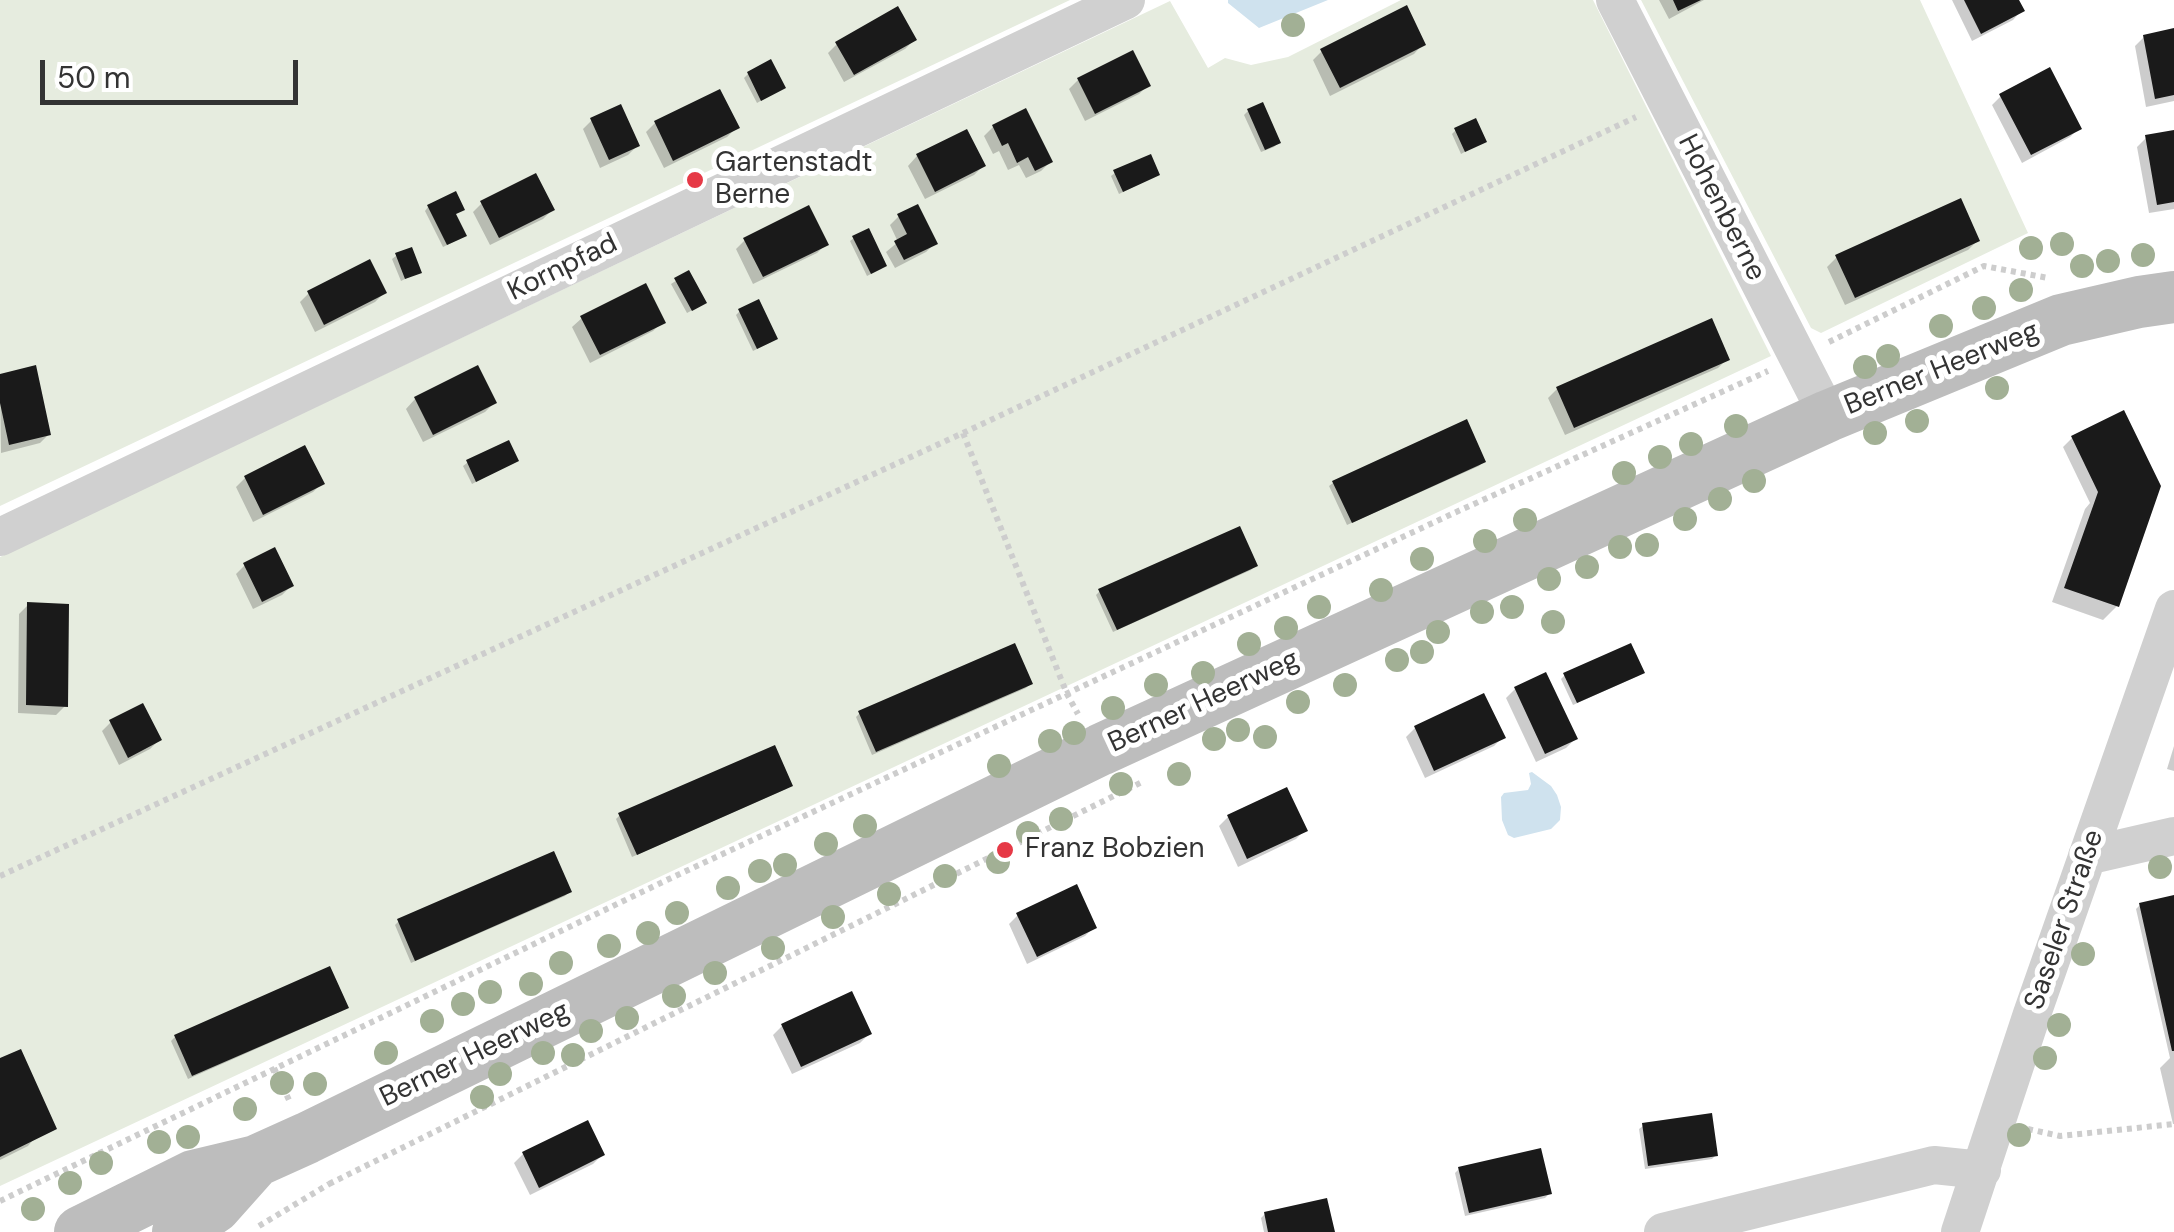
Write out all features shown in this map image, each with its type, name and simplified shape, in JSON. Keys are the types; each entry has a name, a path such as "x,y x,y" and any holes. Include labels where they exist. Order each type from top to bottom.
{"main road":[{"name":"Berner Heerweg","path":"80,1232 193,1176 256,1161 1100,750 1828,416 2061,320 2174,297"},
{"name":"Berner Heerweg","path":"178,1232 215,1207 256,1161"}],"street":[{"name":"Kornpfad","path":"0,537 1126,0"},
{"name":"Hohenberne","path":"1615,0 1828,416"},
{"name":"Saseler Straße","path":"1970,1202 2174,609"},
{"path":"2087,856 2174,836"},
{"path":"1664,1232 1934,1166 1970,1202"}],"path":[{"path":"0,876 962,433 1667,102"},
{"path":"0,1200 652,887 1454,513 1798,358 1984,266 2055,279"},
{"path":"962,433 1067,694 1100,750"},
{"path":"329,1184 1153,776"},
{"path":"1997,1122 2060,1136 2174,1124"}],"shaded area":[{"path":"0,0 1070,0 0,506"},
{"path":"1401,0 1593,0 1771,356 0,1186 0,557 1170,1 1208,68 1225,58 1251,65 1288,57"},
{"path":"1641,0 1920,0 2028,233 1821,333 1811,328"}],"water":[{"path":"1228,0 1328,0 1259,28"},
{"path":"1532,772 1557,795 1560,820 1551,829 1514,838 1508,835 1502,820 1501,797 1504,793 1528,790"}],"building":[{"path":"1673,0 1701,0 1678,11"},
{"path":"1964,0 2019,0 2025,11 1981,34"},
{"path":"1407,5 1426,45 1340,88 1320,49"},
{"path":"898,6 917,40 854,75 835,42"},
{"path":"2174,28 2174,95 2155,99 2143,35"},
{"path":"1133,50 1151,86 1095,114 1077,78"},
{"path":"771,59 786,88 761,101 747,72"},
{"path":"2050,67 2082,129 2031,155 1999,94"},
{"path":"720,89 740,128 673,161 654,121"},
{"path":"1263,102 1281,143 1265,150 1247,109"},
{"path":"621,104 640,146 609,160 590,118"},
{"path":"1026,108 1053,162 1035,171 1028,157 1017,163 1008,143 1002,146 992,125"},
{"path":"1476,118 1487,142 1465,152 1454,128"},
{"path":"967,129 986,166 935,192 916,154"},
{"path":"2174,130 2174,202 2157,205 2145,135"},
{"path":"1151,154 1160,175 1123,192 1113,170"},
{"path":"536,173 555,210 499,238 480,201"},
{"path":"456,191 465,210 456,214 467,236 447,245 427,205"},
{"path":"1961,198 1980,241 1855,298 1835,255"},
{"path":"918,204 938,244 904,260 894,241 907,234 897,214"},
{"path":"809,205 829,245 763,277 743,238"},
{"path":"869,228 887,266 871,274 852,236"},
{"path":"412,247 422,273 405,279 395,253"},
{"path":"370,259 387,293 324,325 307,291"},
{"path":"689,270 707,303 692,311 674,278"},
{"path":"646,283 666,323 600,355 580,316"},
{"path":"759,299 778,339 757,349 738,309"},
{"path":"1712,318 1730,360 1574,428 1556,387"},
{"path":"36,365 51,435 9,445 0,403 0,374"},
{"path":"478,365 497,403 433,435 414,397"},
{"path":"2124,410 2161,486 2119,607 2064,588 2098,492 2071,436"},
{"path":"1467,419 1486,462 1352,523 1332,481"},
{"path":"509,440 519,461 476,482 466,460"},
{"path":"305,445 325,484 263,515 244,476"},
{"path":"1240,526 1258,566 1117,630 1098,589"},
{"path":"275,547 294,586 262,602 243,563"},
{"path":"27,602 69,604 68,707 26,705"},
{"path":"1015,643 1033,684 876,752 858,711"},
{"path":"1631,643 1645,673 1577,703 1563,673"},
{"path":"1546,672 1578,739 1545,754 1514,687"},
{"path":"1484,693 1506,738 1434,771 1414,726"},
{"path":"143,703 162,740 128,758 109,720"},
{"path":"775,745 793,786 637,855 618,813"},
{"path":"1287,787 1308,831 1247,859 1227,815"},
{"path":"554,851 572,892 415,961 397,919"},
{"path":"1077,884 1097,928 1037,957 1016,913"},
{"path":"2174,895 2174,1051 2172,1051 2139,903"},
{"path":"330,966 349,1008 192,1076 174,1035"},
{"path":"852,991 872,1034 801,1067 781,1024"},
{"path":"21,1049 57,1129 0,1157 0,1058"},
{"path":"1712,1113 1718,1156 1648,1166 1642,1123"},
{"path":"588,1120 605,1155 539,1188 522,1152"},
{"path":"1541,1148 1552,1194 1469,1213 1458,1167"},
{"path":"1327,1198 1335,1232 1268,1232 1264,1212"}],"place":[{"name":"Gartenstadt Berne","path":"695,180"},
{"name":"Franz Bobzien","path":"1005,850"}]}
